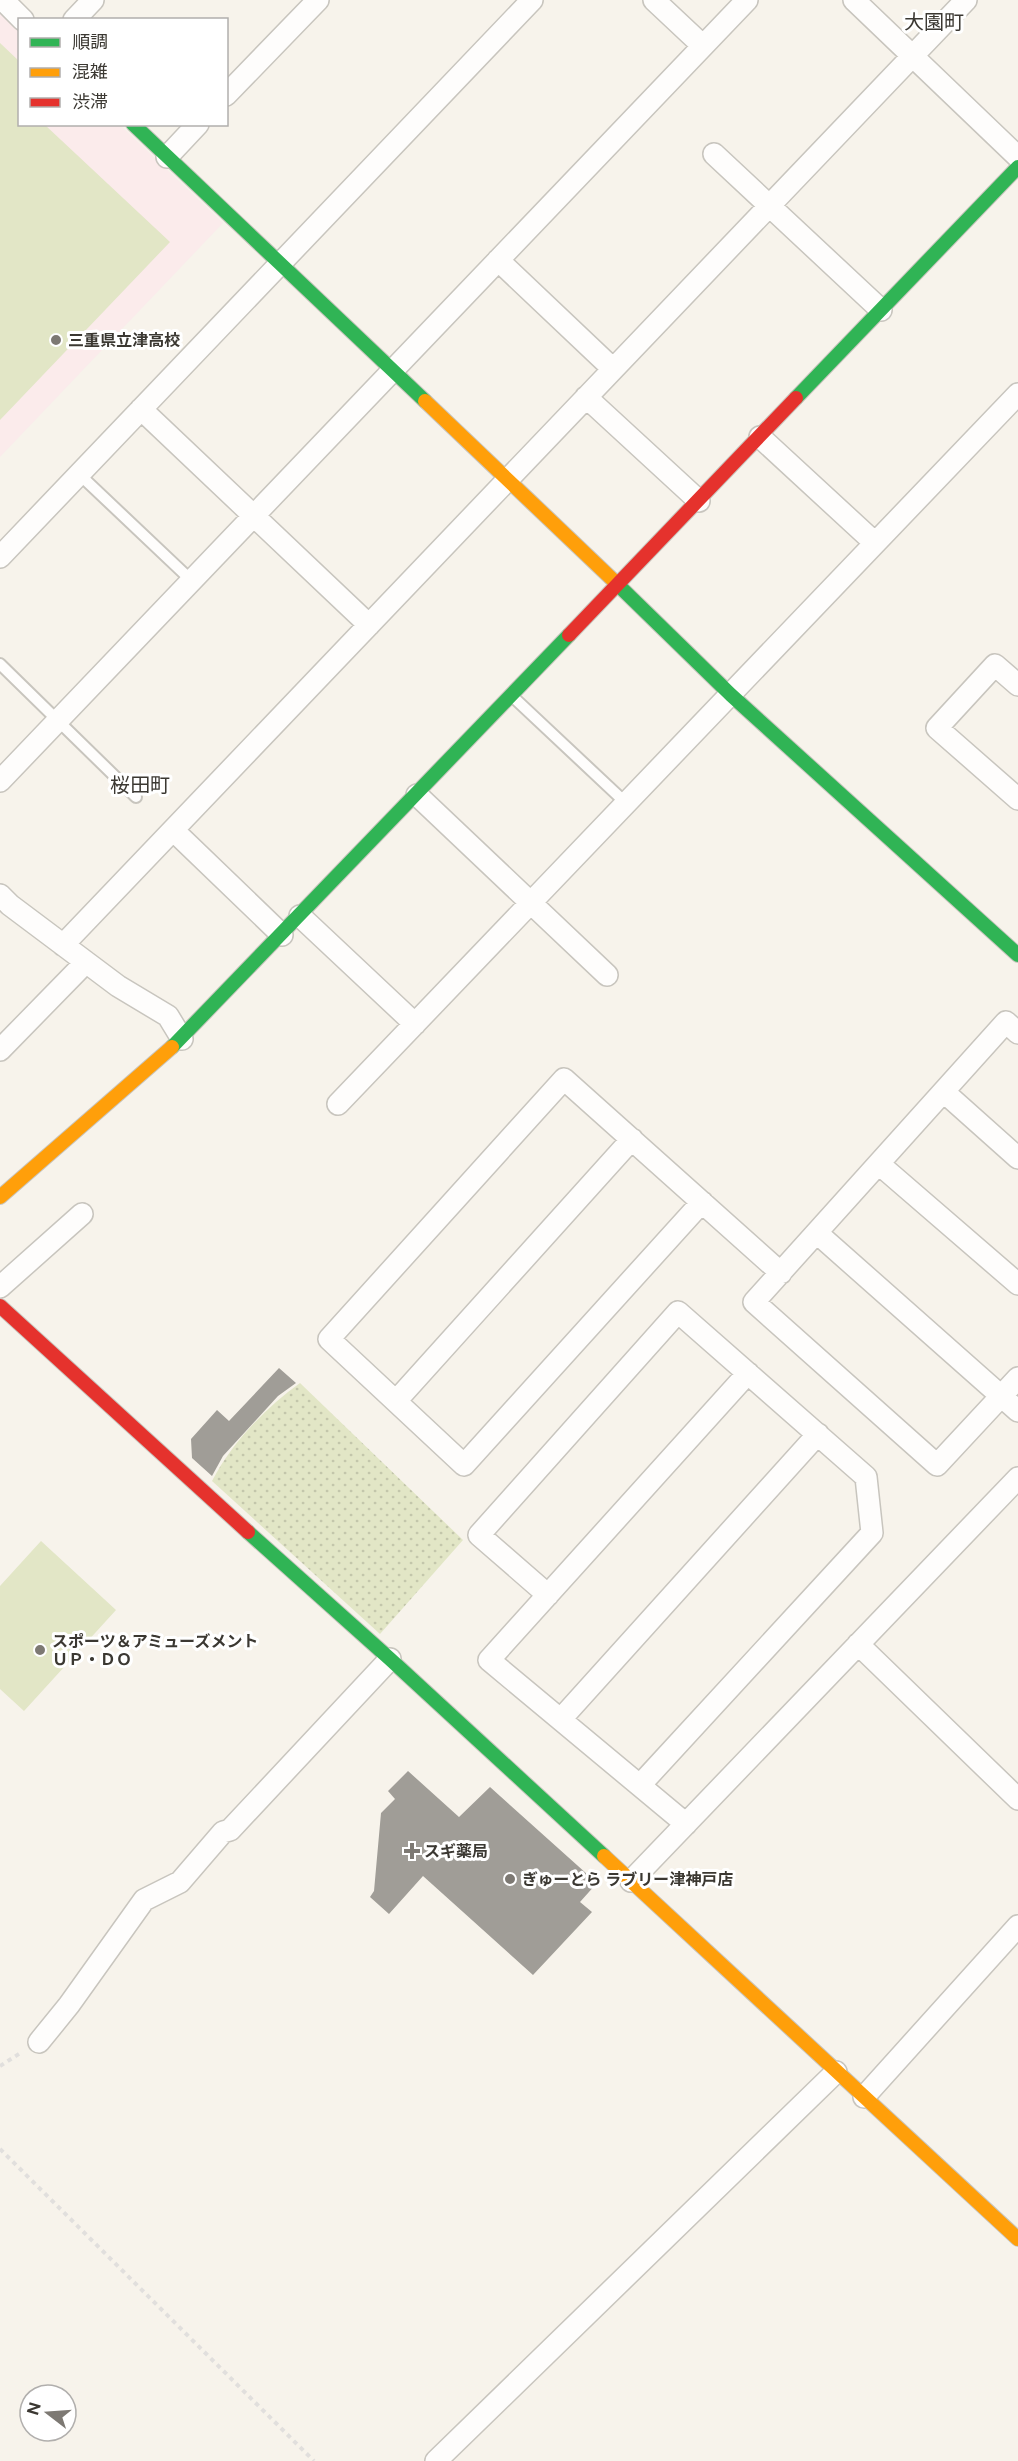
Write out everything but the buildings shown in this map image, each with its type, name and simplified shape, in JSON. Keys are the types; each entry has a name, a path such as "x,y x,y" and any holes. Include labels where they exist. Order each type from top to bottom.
{"street":[{"path":"3,0 21,18"},
{"path":"76,18 93,0"},
{"path":"228,93 318,0"},
{"path":"0,557 532,0"},
{"path":"654,0 703,46"},
{"path":"0,781 747,0"},
{"path":"854,0 1018,157"},
{"path":"63,945 966,0"},
{"path":"135,126 731,695 1018,955"},
{"path":"167,157 196,126"},
{"path":"714,154 881,310"},
{"path":"0,1197 182,1039 1018,167"},
{"path":"498,260 613,369"},
{"path":"338,1104 1018,394"},
{"path":"586,397 699,501"},
{"path":"141,410 369,625"},
{"path":"760,437 875,543"},
{"path":"1018,685 995,665 937,728 1018,799"},
{"path":"417,795 607,975"},
{"path":"173,830 282,934"},
{"path":"0,895 10,905 118,986 168,1016 182,1039"},
{"path":"300,916 415,1024"},
{"path":"0,1050 86,962"},
{"path":"1018,1034 1006,1022 754,1302 937,1465 1018,1378"},
{"path":"702,1202 464,1465 329,1339 564,1079 632,1139 781,1273"},
{"path":"944,1092 1018,1158"},
{"path":"396,1401 632,1139"},
{"path":"879,1164 1018,1284"},
{"path":"0,1287 82,1214"},
{"path":"817,1233 1018,1412"},
{"path":"0,1306 133,1429 390,1659 1018,2239"},
{"path":"548,1595 479,1535 678,1311 866,1477 872,1533 641,1784"},
{"path":"686,1824 641,1784 489,1660 748,1373"},
{"path":"561,1719 818,1434"},
{"path":"631,1881 1018,1478"},
{"path":"858,1644 1018,1799"},
{"path":"39,2042 63,2013 144,1900 180,1882 222,1832 230,1830 390,1659"},
{"path":"864,2097 1018,1926"},
{"path":"436,2461 836,2072"}],"lane":[{"path":"79,474 192,580"},
{"path":"0,664 136,797"},
{"path":"512,696 627,804"}],"path":[{"path":"0,2066 39,2042"},
{"path":"0,2149 314,2461"}],"shaded area":[{"name":"三重県立津高校","path":"0,10 18,28 18,126 121,126 223,223 0,457"}],"green space":[{"name":"三重県立津高校","path":"0,43 18,60 18,126 46,126 170,242 0,420"},
{"path":"300,1383 463,1540 380,1634 212,1481 229,1453 250,1427"},
{"name":"スポーツ＆アミューズメント ＵＰ・ＤＯ","path":"41,1541 116,1610 24,1711 0,1689 0,1586"}],"traffic: fast":[{"path":"135,126 425,401"},
{"path":"796,398 1018,167"},
{"path":"614,581 731,695 1018,955"},
{"path":"172,1047 569,635"},
{"path":"248,1532 604,1856"}],"traffic: slow":[{"path":"425,401 614,581"},
{"path":"0,1197 172,1047"},
{"path":"604,1856 1018,2239"}],"traffic: jam":[{"path":"569,635 796,398"},
{"path":"0,1306 248,1532"}],"place":[{"name":"三重県立津高校","path":"56,340"},
{"name":"スポーツ＆アミューズメント ＵＰ・ＤＯ","path":"40,1650"},
{"name":"スギ薬局","path":"412,1851"},
{"name":"ぎゅーとら ラブリー津神戸店","path":"510,1879"}],"district":[{"name":"大園町","path":"934,22"},
{"name":"桜田町","path":"140,785"}]}
